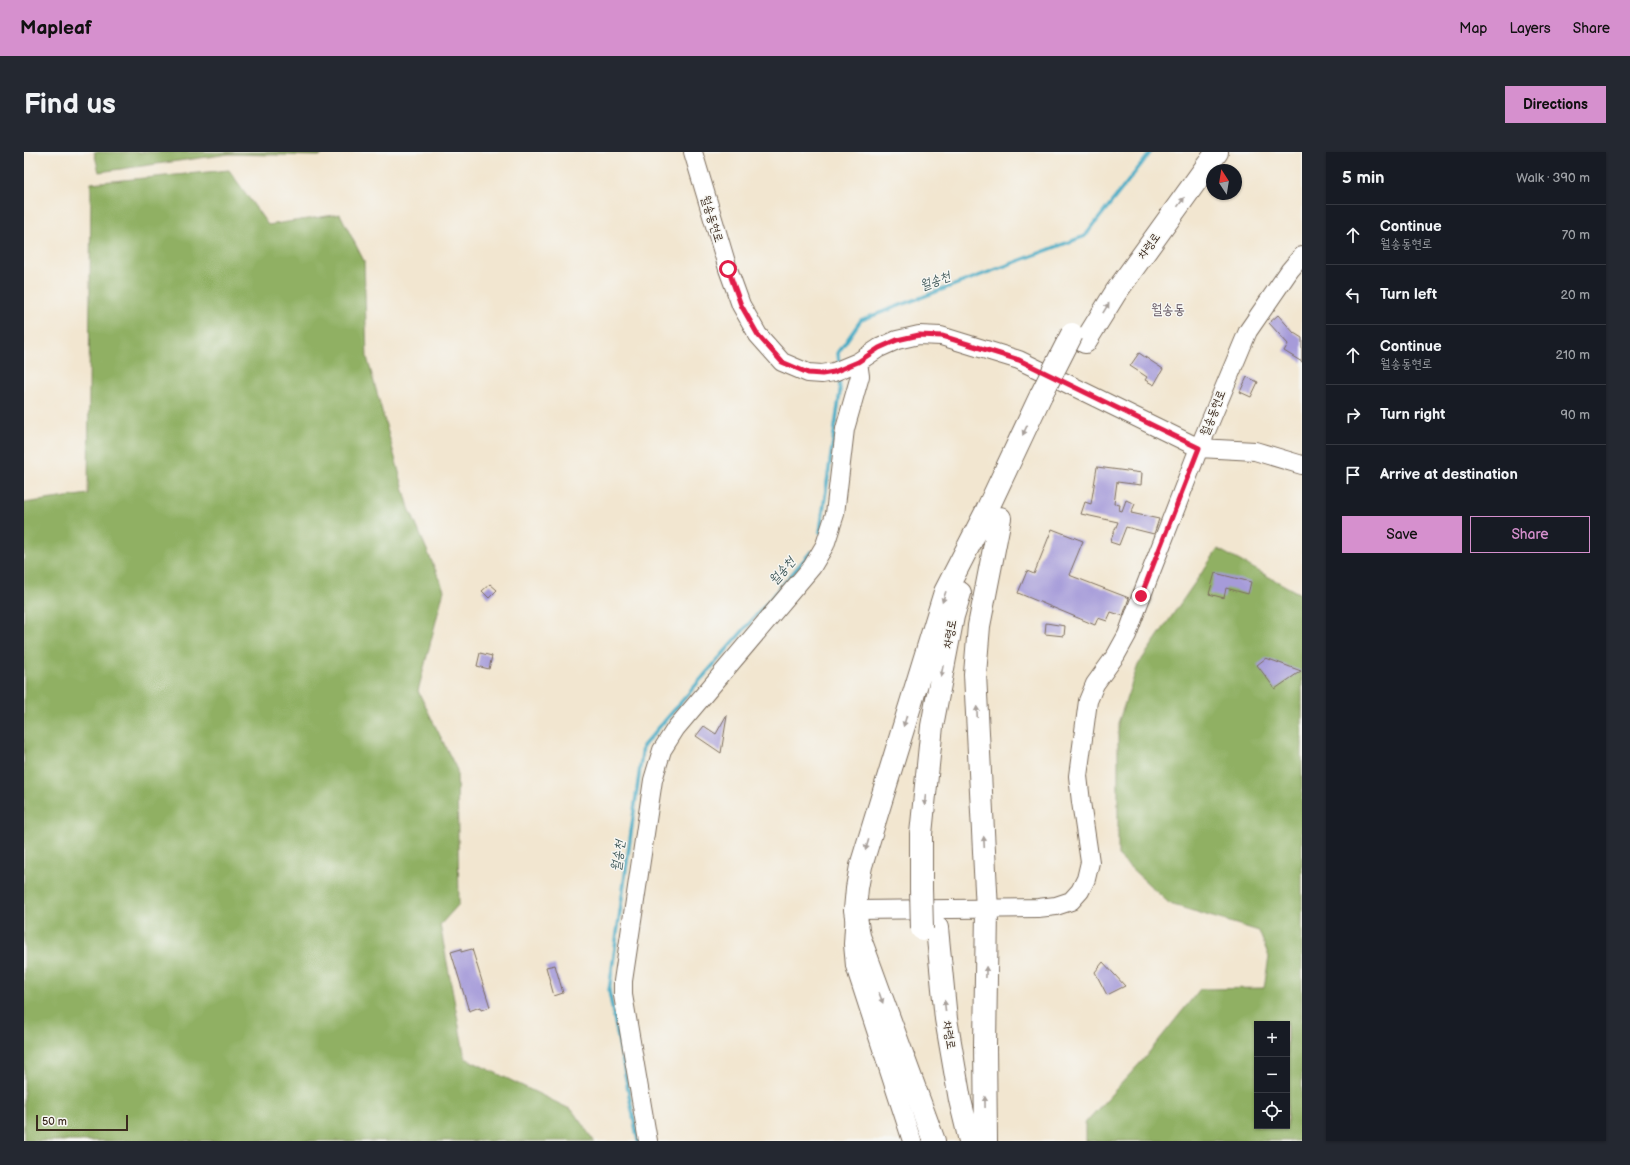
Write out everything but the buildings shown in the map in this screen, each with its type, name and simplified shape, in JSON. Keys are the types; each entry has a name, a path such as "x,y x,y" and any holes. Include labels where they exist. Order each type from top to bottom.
{"highway":[{"name":"차령로","path":"954,1141 945,1102 931,1021 929,889 946,728 967,620 993,515 1048,398 1079,338 1103,284 1199,152"},
{"name":"차령로","path":"1079,338 1116,292 1217,152"},
{"path":"934,1141 861,943 855,910 861,866 945,592 993,515"},
{"path":"986,1141 985,1045 988,910 975,674 979,626 993,515"},
{"name":"차령로","path":"930,929 960,1100 970,1141"}],"street":[{"name":"월송동현로","path":"693,152 725,262 741,305 758,335 782,362 808,373 822,374 834,372 853,365 879,348 897,340 919,335 942,336 1019,360 1199,448 1248,331 1290,270 1302,256"},
{"path":"648,1141 623,996 624,974 653,780 662,750 676,728 812,567 825,545 835,514 845,429 860,376 853,365"},
{"path":"912,1141 855,966 853,944 855,910 988,910 1038,908 1056,906 1071,901 1080,890 1086,879 1090,862 1078,776 1088,701 1095,684 1128,635 1140,600 1199,448 1254,451 1302,465"}],"green space":[{"path":"94,152 327,152 319,156 229,154 99,172"},
{"path":"229,170 268,225 340,214 364,261 367,357 409,508 444,590 418,691 457,770 459,904 440,925 465,1058 572,1110 594,1141 24,1141 24,503 88,494 91,183"},
{"path":"1218,549 1302,595 1302,1141 1085,1141 1085,1123 1142,1061 1200,989 1264,988 1269,957 1259,931 1170,904 1118,856 1118,723 1138,665"}],"waterway":[{"name":"월송천","path":"839,364 838,353 861,320 1085,236 1151,152"},
{"name":"월송천","path":"820,532 840,392 839,376"},
{"name":"월송천","path":"638,1141 609,991 643,746 811,552"}],"district":[{"name":"월송동","path":"1168,309"}],"route":[{"path":"728,269 741,305 758,335 782,362 808,373 822,374 834,372 858,362 879,348 897,340 919,335 942,336 1019,360 1199,448 1141,596"}]}
